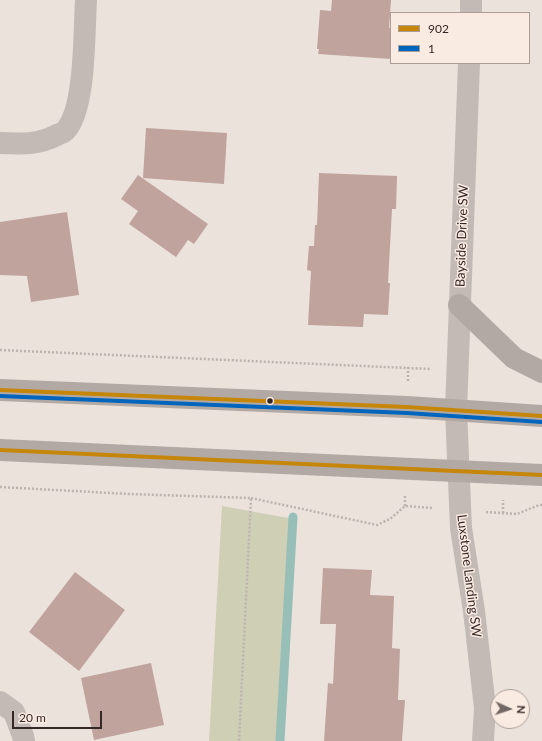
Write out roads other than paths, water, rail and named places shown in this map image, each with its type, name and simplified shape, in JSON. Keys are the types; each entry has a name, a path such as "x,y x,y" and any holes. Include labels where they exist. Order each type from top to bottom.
{"main road":[{"path":"459,305 514,358 542,372"},
{"path":"0,390 407,407 542,416"},
{"path":"0,450 542,475"}],"street":[{"path":"0,143 22,144 46,141 65,131 75,114 81,92 86,0"},
{"path":"471,12 472,0"},
{"name":"Bayside Drive SW","path":"456,410 469,64"},
{"name":"Luxstone Landing SW","path":"456,410 461,528 474,611 485,708 483,741"},
{"path":"0,702 14,712 24,736 24,741"}],"waterway":[{"path":"280,741 293,517"}]}
